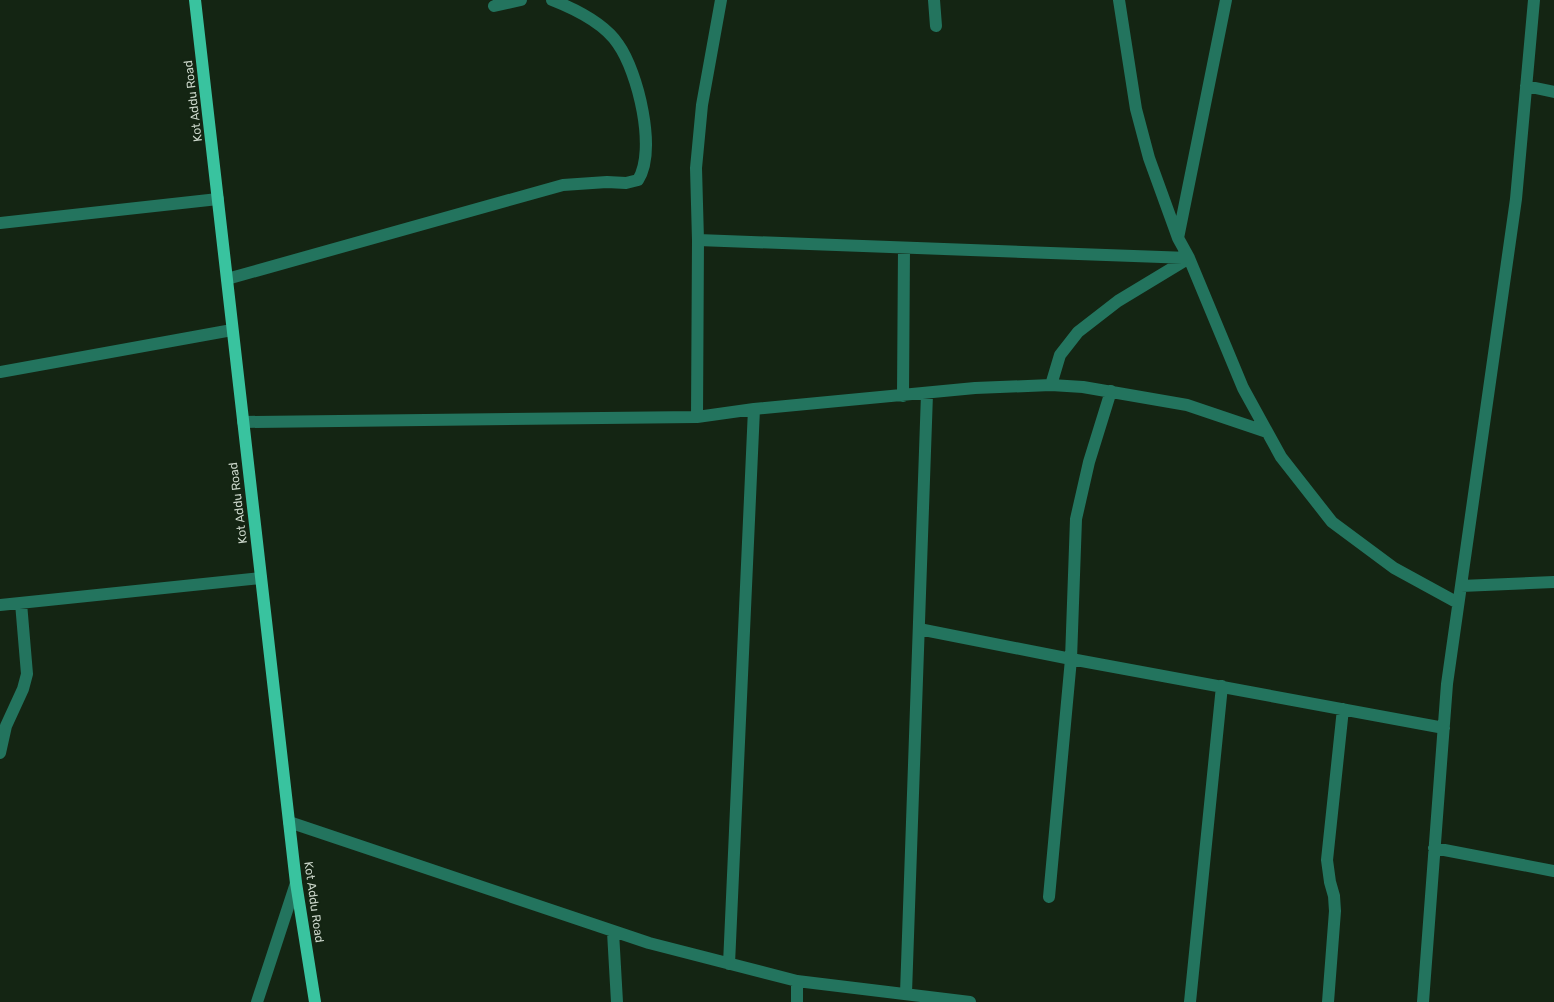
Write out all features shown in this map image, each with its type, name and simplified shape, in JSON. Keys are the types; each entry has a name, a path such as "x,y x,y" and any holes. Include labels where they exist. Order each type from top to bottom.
{"main road":[{"name":"Kot Addu Road","path":"195,0 296,883 315,1002"}],"street":[{"path":"494,6 521,0"},
{"path":"227,279 563,185 607,182 626,183 638,180 642,174 645,149 645,122 631,65 618,43 597,23 552,0"},
{"path":"697,417 698,240 696,168 702,105 721,0"},
{"path":"934,0 936,26"},
{"path":"1119,0 1138,118 1149,158 1178,238 1189,258 1243,388 1281,457 1332,522 1394,568 1458,603"},
{"path":"1178,238 1226,0"},
{"path":"1423,1002 1447,684 1516,198 1534,0"},
{"path":"1526,86 1554,92"},
{"path":"0,223 218,199"},
{"path":"698,240 1189,258"},
{"path":"903,396 904,248"},
{"path":"1051,385 1060,355 1078,332 1118,301 1189,258"},
{"path":"0,372 232,330"},
{"path":"243,422 697,417 754,409 928,394 975,388 1051,385 1083,387 1187,405 1267,432"},
{"path":"1049,896 1071,660 1076,519 1089,462 1111,392"},
{"path":"906,993 928,394"},
{"path":"729,964 754,409"},
{"path":"0,605 261,578"},
{"path":"1461,586 1554,582"},
{"path":"0,753 6,726 6,714 23,689 27,674 21,603"},
{"path":"919,629 1071,660 1222,686 1444,728"},
{"path":"1190,1002 1222,686"},
{"path":"1328,1002 1335,911 1327,860 1343,709"},
{"path":"289,822 649,943 797,981 970,1002"},
{"path":"1434,848 1554,870"},
{"path":"257,1002 296,883"},
{"path":"613,932 617,1002"},
{"path":"797,981 797,1002"}]}
